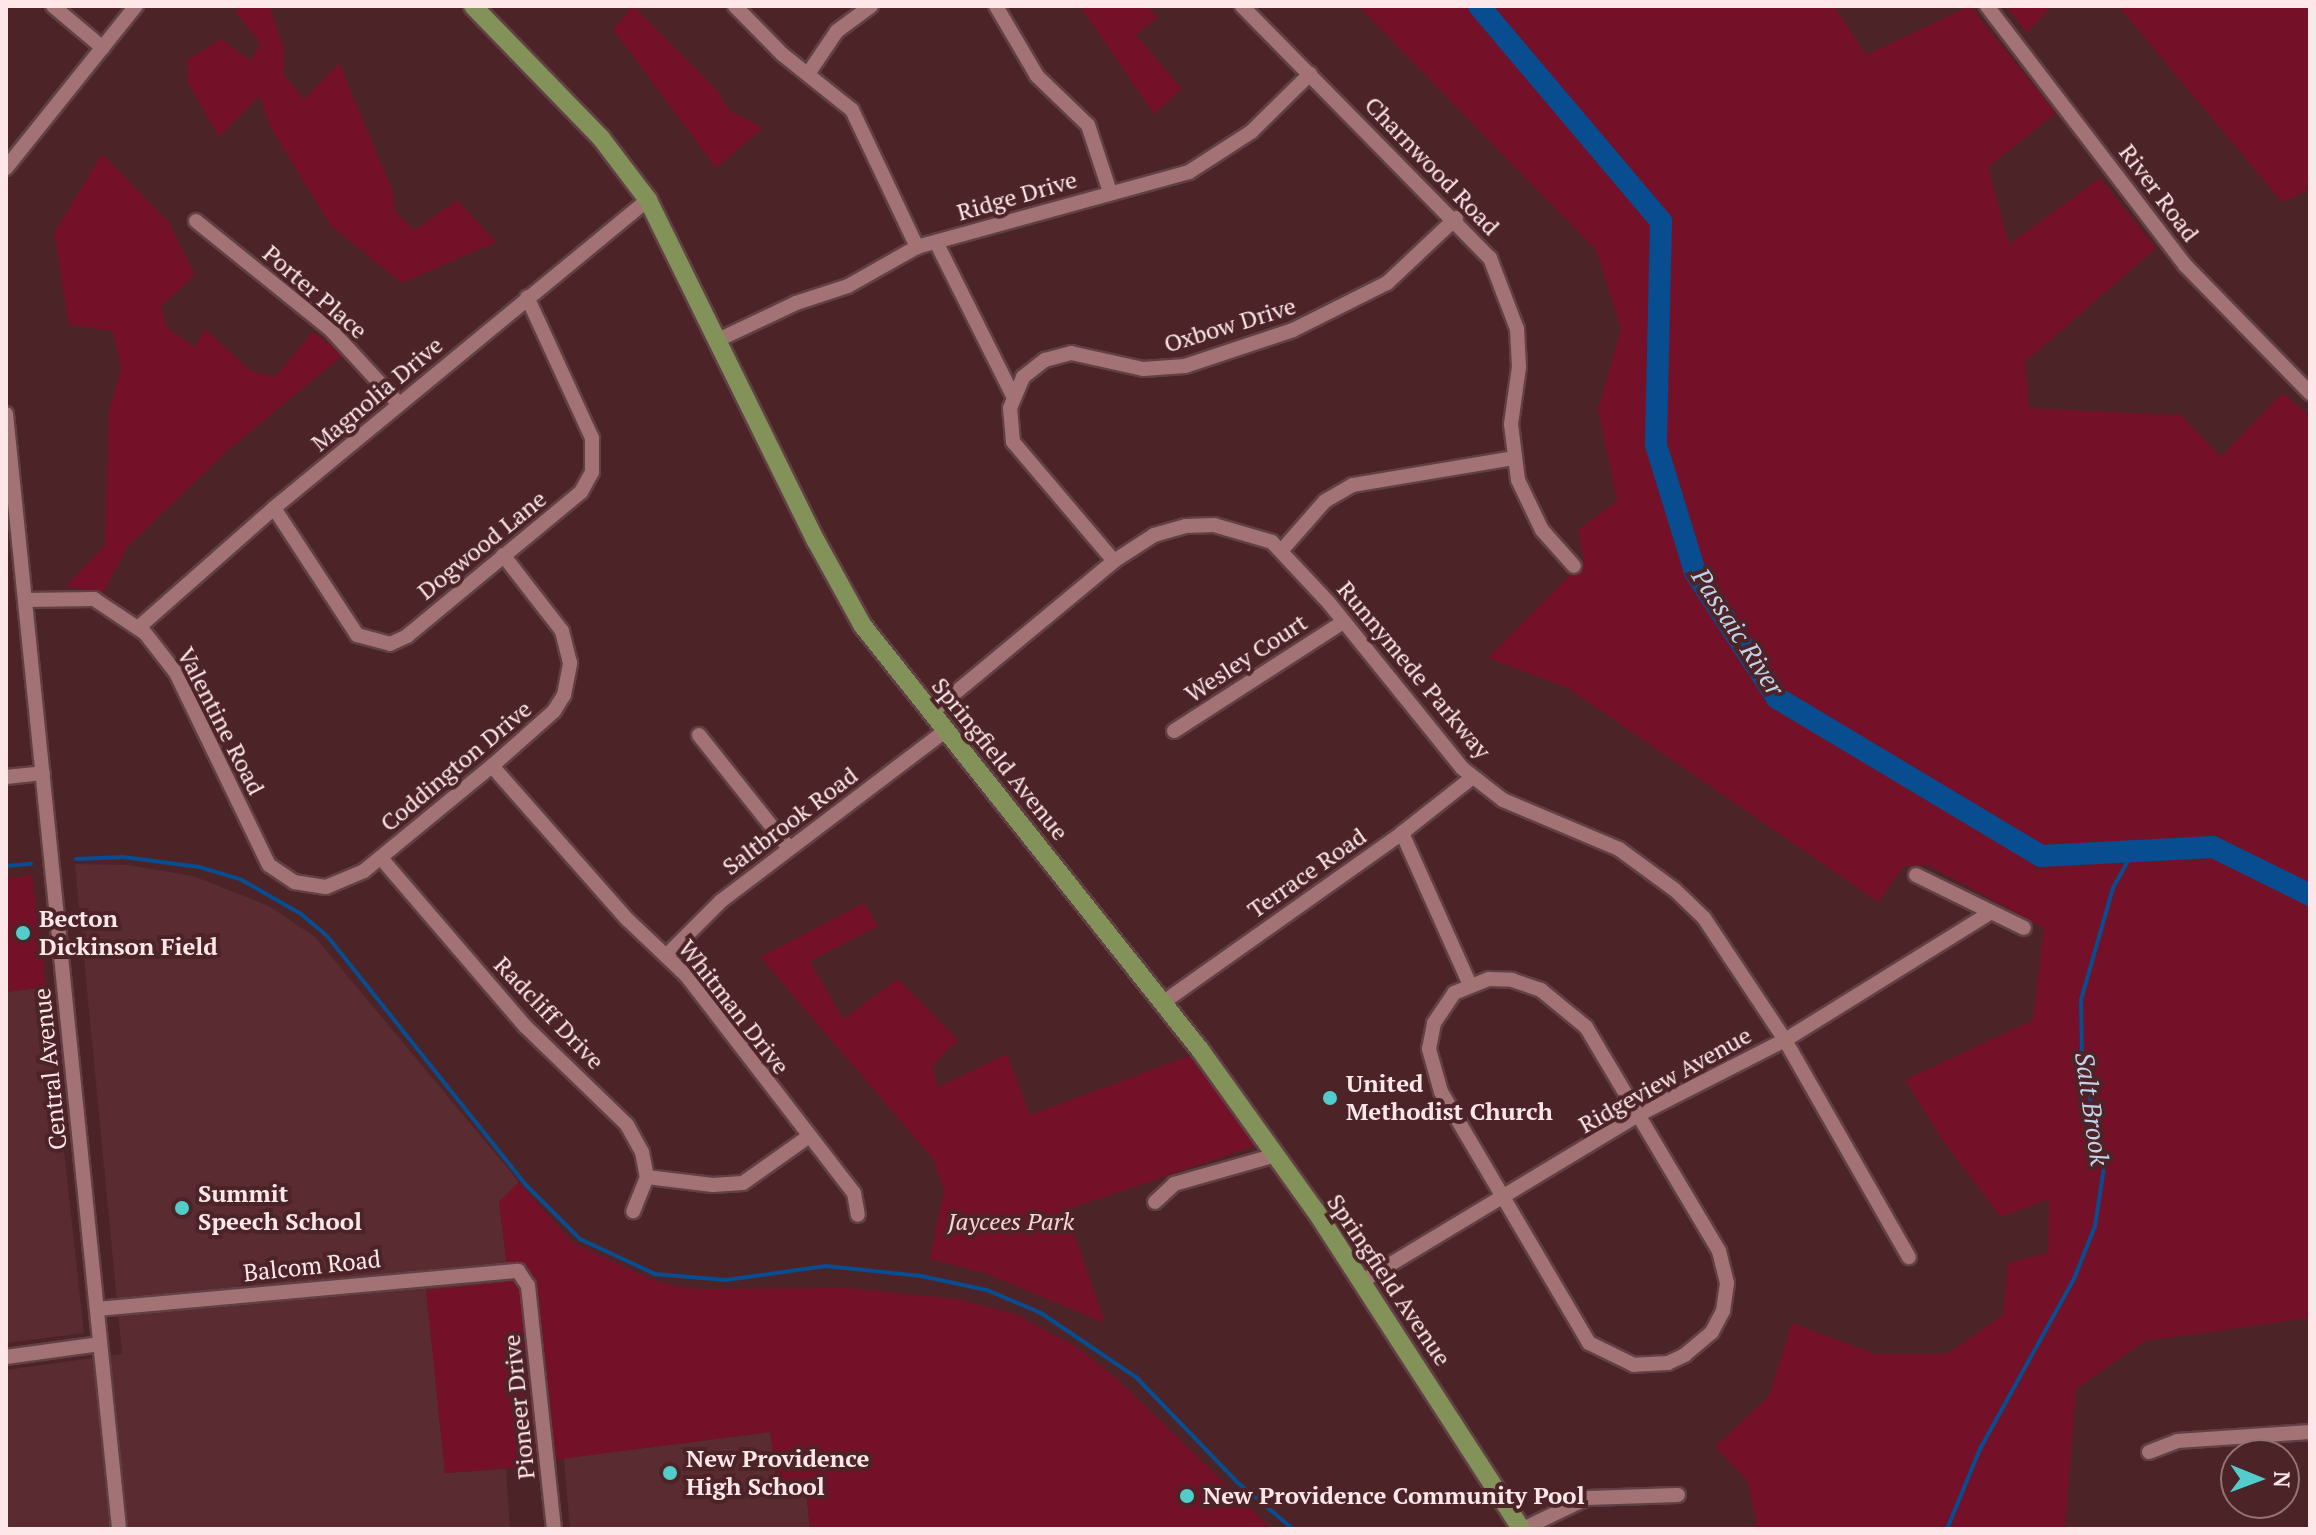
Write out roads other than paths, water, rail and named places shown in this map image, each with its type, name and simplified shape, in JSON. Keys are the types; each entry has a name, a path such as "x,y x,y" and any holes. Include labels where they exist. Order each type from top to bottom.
{"main road":[{"name":"Springfield Avenue","path":"473,6 601,138 648,200 720,339 845,597 945,731 1165,1001 1276,1155 1522,1529"}],"street":[{"path":"53,6 103,48"},
{"path":"6,168 136,6"},
{"path":"735,6 782,54 810,71 852,110 917,247"},
{"path":"810,71 837,31 871,6"},
{"path":"996,6 1037,76 1088,125 1110,192"},
{"name":"Charnwood Road","path":"1242,6 1456,218 1490,258 1513,310 1519,348 1511,424 1514,458 1532,514 1574,566"},
{"name":"River Road","path":"1987,6 2185,265 2310,393"},
{"name":"Ridge Drive","path":"720,339 796,303 848,286 917,247 1189,172 1230,148 1310,74"},
{"name":"Magnolia Drive","path":"139,627 274,508 648,200"},
{"name":"Oxbow Drive","path":"1013,396 1033,367 1058,355 1085,354 1129,367 1171,369 1324,319 1397,276 1456,218"},
{"name":"Porter Place","path":"196,221 330,329 399,404"},
{"path":"936,242 1013,396 1009,429 1019,454 1114,561"},
{"name":"Dogwood Lane","path":"274,508 350,626 378,645 407,636 581,492 595,461 592,438 527,297"},
{"name":"Central Avenue","path":"6,414 12,537 25,600 119,1529"},
{"path":"1282,550 1325,501 1353,485 1514,458"},
{"name":"Runnymede Parkway","path":"931,713 1114,561 1154,535 1186,526 1237,528 1282,550 1473,777 1503,800 1619,849 1675,890 1724,943 1785,1040 1909,1257"},
{"name":"Coddington Drive","path":"269,865 294,882 326,887 356,877 554,711 570,674 562,631 503,555"},
{"name":"Valentine Road","path":"25,600 94,599 139,627 176,673 269,865"},
{"name":"Wesley Court","path":"1174,731 1343,622"},
{"name":"Saltbrook Road","path":"668,954 721,901 945,731"},
{"path":"699,735 789,848"},
{"name":"Whitman Drive","path":"492,766 628,920 668,954 854,1193 858,1215"},
{"path":"6,777 43,773"},
{"name":"Terrace Road","path":"1165,1001 1402,833 1473,777"},
{"path":"1402,833 1470,985"},
{"name":"Radcliff Drive","path":"381,858 525,1026 627,1125 642,1152 647,1177"},
{"path":"1916,875 1988,914 2024,928"},
{"name":"Ridgeview Avenue","path":"1361,1282 1638,1115 1785,1040 1988,914"},
{"path":"1512,980 1568,1008 1586,1027 1638,1115 1724,1262 1723,1311 1698,1346 1668,1363 1618,1360 1579,1330 1441,1092 1430,1063 1430,1042 1439,1011 1454,993 1470,985 1512,980"},
{"path":"633,1211 647,1177 713,1185 743,1183 808,1137"},
{"path":"1155,1202 1174,1184 1276,1155"},
{"name":"Balcom Road","path":"97,1309 505,1269 527,1280"},
{"name":"Pioneer Drive","path":"527,1280 554,1529"},
{"path":"6,1357 100,1344"},
{"path":"2149,1452 2177,1441 2310,1432"},
{"path":"1522,1529 1587,1498 1678,1495"}],"waterway":[{"name":"Passaic River","path":"1479,6 1661,221 1656,445 1695,572 1777,698 2041,856 2213,847 2310,895"},
{"name":"Salt Brook","path":"1947,1529 1980,1449 2074,1279 2095,1226 2104,1167 2082,1059 2081,1000 2113,888 2132,854"},
{"path":"76,859 123,857 199,867 240,879 301,914 328,937 525,1184 580,1239 655,1274 726,1280 826,1266 921,1276 987,1290 1041,1313 1136,1377 1237,1482 1293,1529"},
{"path":"6,866 31,864"}],"place":[{"name":"Becton Dickinson Field","path":"23,933"},
{"name":"United Methodist Church","path":"1330,1098"},
{"name":"Summit Speech School","path":"182,1208"},
{"name":"New Providence High School","path":"670,1473"},
{"name":"New Providence Community Pool","path":"1187,1496"}],"park label":[{"name":"Jaycees Park","path":"1011,1222"}]}
